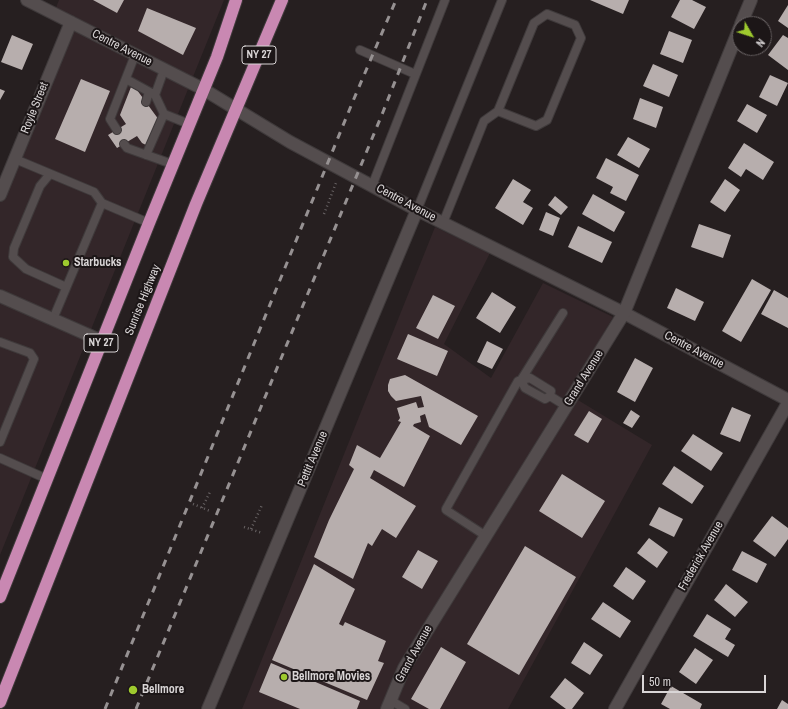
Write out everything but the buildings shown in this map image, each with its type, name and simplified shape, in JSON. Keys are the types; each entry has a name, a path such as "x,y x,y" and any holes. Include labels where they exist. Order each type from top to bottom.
{"highway":[{"name":"Sunrise Highway","path":"0,597 2,584 47,479 172,164 217,57 236,0"},
{"name":"Sunrise Highway","path":"0,702 196,204 282,0"}],"street":[{"name":"Centre Avenue","path":"27,0 203,89 290,142 417,210 624,313 788,400"},
{"path":"744,16 751,0"},
{"name":"Royle Street","path":"0,195 71,22"},
{"name":"Grand Avenue","path":"389,705 404,668 624,313 732,48"},
{"name":"Pettit Avenue","path":"208,709 417,210"},
{"path":"0,296 102,341"},
{"name":"Frederick Avenue","path":"615,709 788,403"}],"lane":[{"path":"372,186 444,0"},
{"path":"417,210 502,0"},
{"path":"443,223 484,121 498,111 534,23 547,14 575,25 581,38 547,120 536,126 498,111"},
{"path":"360,50 416,74"},
{"path":"117,130 110,119 135,55"},
{"path":"146,102 152,94 164,70"},
{"path":"126,79 152,94 164,114 189,124"},
{"path":"146,155 164,114"},
{"path":"127,144 146,155 172,164"},
{"path":"15,159 94,192 102,203 149,223"},
{"path":"50,174 40,186 14,248 13,257 26,269 66,287"},
{"path":"53,319 102,203"},
{"path":"486,536 446,509 518,381 521,380 563,312"},
{"path":"0,342 30,353 34,359 0,442"},
{"path":"521,380 530,378 551,391 550,396 566,406"},
{"path":"0,458 47,479"},
{"path":"389,705 405,709"}],"path":[{"path":"324,214 336,183"},
{"path":"202,508 210,492"},
{"path":"193,504 210,511"},
{"path":"251,529 262,504"},
{"path":"244,527 262,533"}],"shaded area":[{"path":"59,0 224,0 0,555 0,196 72,19 55,10"},
{"path":"435,227 490,253 444,344 491,378 543,283 613,317 568,394 652,445 508,709 242,709"}],"railway":[{"path":"105,709 353,101 396,0"},
{"path":"136,709 383,112 427,0"}],"place":[{"name":"Starbucks","path":"66,263"},
{"name":"Bellmore Movies","path":"284,677"},
{"name":"Bellmore","path":"133,690"}]}
